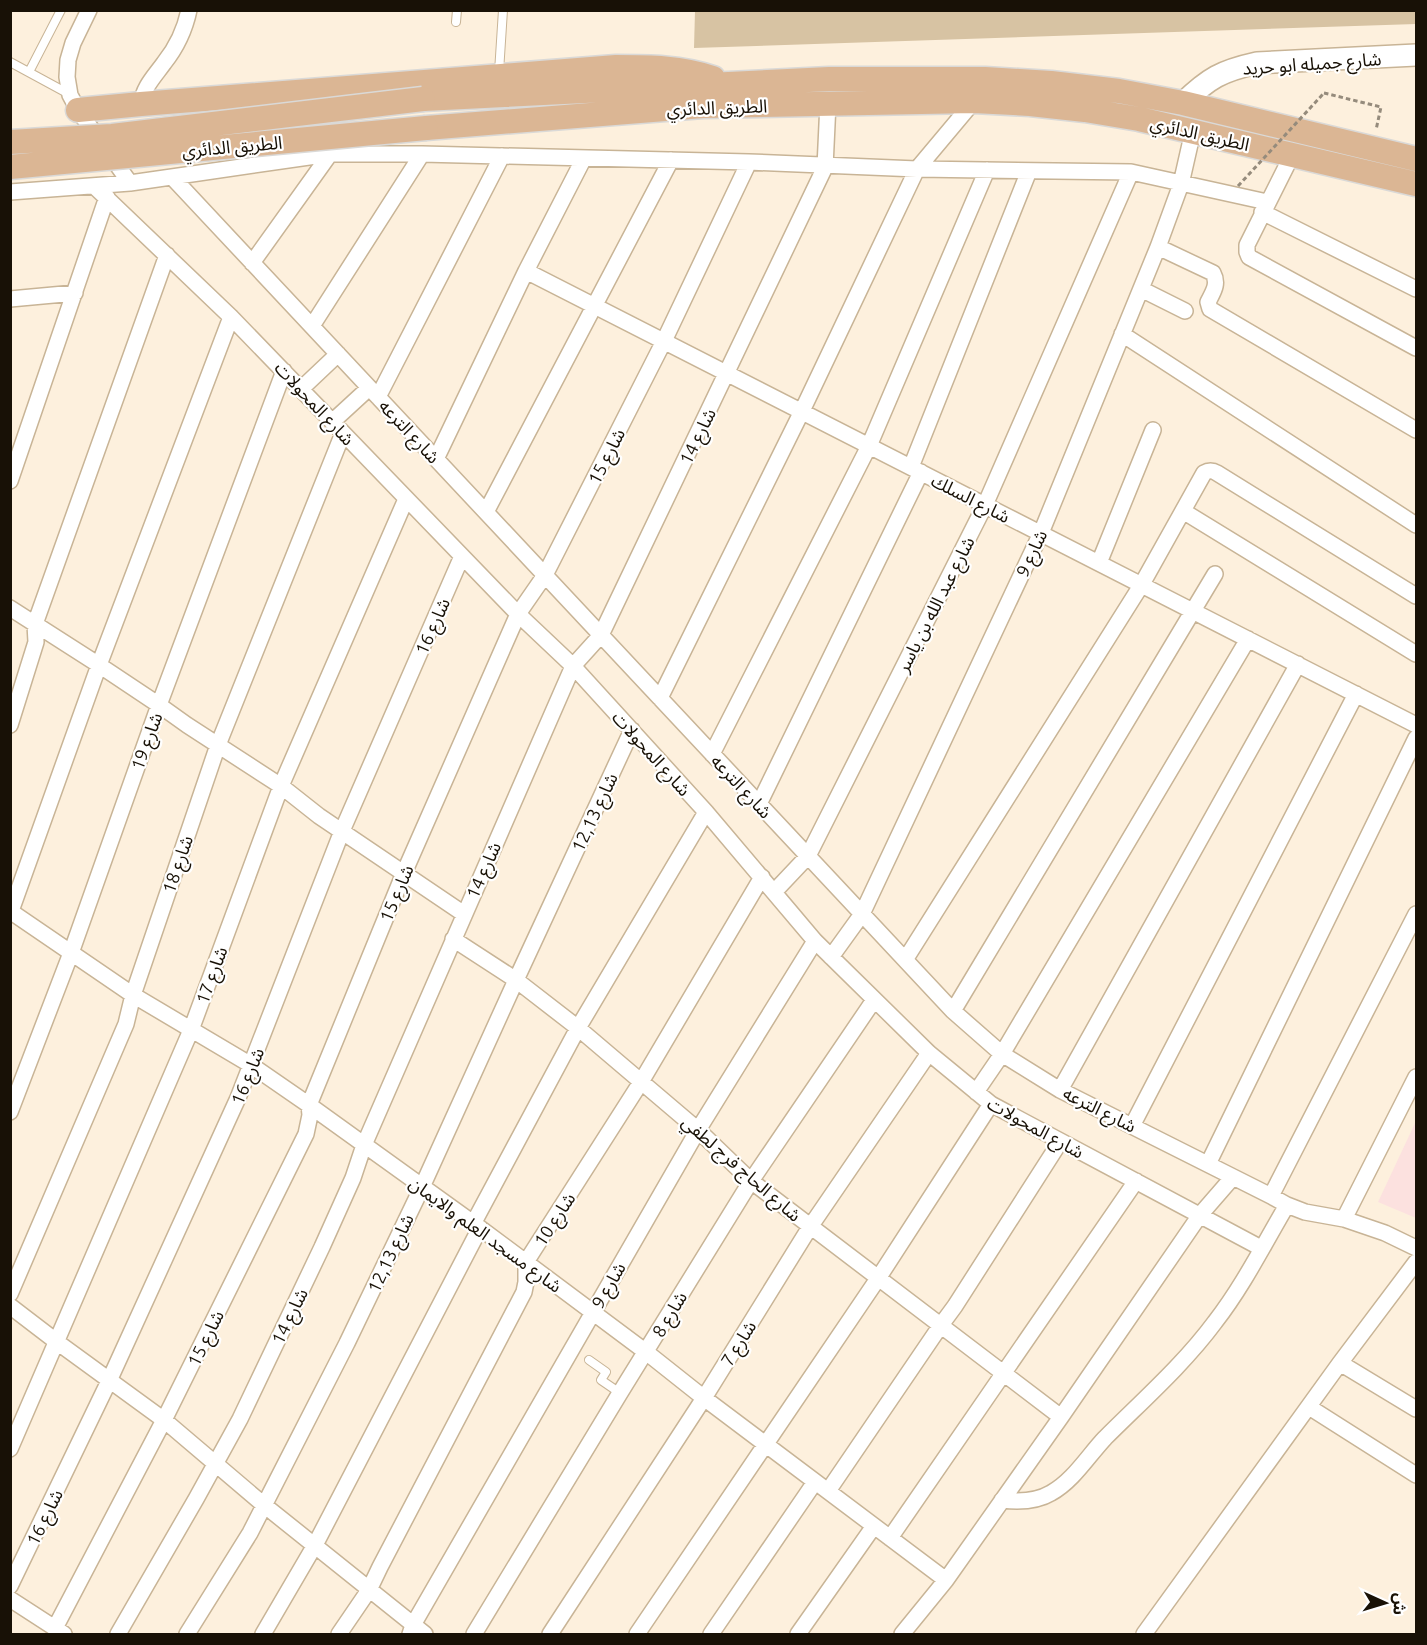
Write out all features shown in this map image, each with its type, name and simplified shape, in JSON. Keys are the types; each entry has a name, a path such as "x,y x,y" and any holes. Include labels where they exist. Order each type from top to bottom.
{"main road":[{"path":"74,103 141,104 616,68 656,67 696,72 735,85"},
{"name":"الطريق الدائري","path":"10,142 112,136 423,99 828,79 985,79 1051,83 1119,91 1183,103 1416,159"},
{"name":"الطريق الدائري","path":"10,168 426,128 703,106 974,101 1030,104 1139,118 1416,184"}],"street":[{"path":"89,10 73,43 68,60 68,78 74,103 130,183"},
{"path":"141,104 148,83 166,61 182,32 189,10"},
{"name":"شارع جميله ابو حريد","path":"1183,103 1204,83 1220,74 1257,63 1416,55"},
{"path":"660,698 802,411 917,169 974,101"},
{"name":"شارع 14","path":"118,1635 240,1419 353,1178 364,1145 573,666 601,635 825,167 828,103"},
{"name":"شارع 9","path":"831,957 862,914 1041,533 1158,247 1181,184 1193,131"},
{"path":"252,262 330,154"},
{"path":"10,192 173,178 330,154 422,154 749,162 825,167 1131,172 1265,207 1416,289"},
{"path":"312,326 422,154"},
{"path":"1292,154 1247,245 1249,257 1416,348"},
{"path":"337,428 374,392 502,156"},
{"path":"436,459 526,270 584,158"},
{"path":"486,512 671,160"},
{"name":"شارع 15","path":"59,1631 306,1134 310,1115 309,1105 404,873 518,614 545,575 664,341 749,162"},
{"path":"712,754 869,446 987,170"},
{"path":"759,804 916,469 1029,171"},
{"name":"شارع عبد الله بن ياسر","path":"774,892 808,856 985,504 1131,172"},
{"name":"شارع الترعه","path":"173,178 953,1011 1002,1054 1060,1089 1287,1205 1305,1212 1344,1219 1385,1233 1416,1248"},
{"name":"شارع المحولات","path":"94,186 231,316 518,614 573,666 706,812 815,941 929,1053 991,1104 1261,1248"},
{"path":"10,481 107,197"},
{"path":"1158,247 1213,273 1216,285 1208,302 1210,309 1416,430"},
{"path":"10,725 36,642 35,624 167,255"},
{"name":"شارع السلك","path":"526,270 1416,725"},
{"path":"1141,289 1185,311"},
{"path":"10,299 75,293"},
{"path":"11,911 99,664 231,316"},
{"path":"1122,334 1416,525"},
{"path":"301,389 338,354"},
{"name":"شارع 19","path":"10,1112 71,953 159,705 284,370"},
{"name":"شارع 18","path":"10,1294 126,1024 133,995 218,745 337,428"},
{"path":"1099,563 1154,430"},
{"path":"905,960 1142,584 1204,473 1213,470 1416,596"},
{"name":"شارع 17","path":"10,1449 191,1030 281,786 406,499"},
{"path":"1183,511 1416,654"},
{"name":"شارع 16","path":"10,1586 109,1381 238,1098 342,831 462,556"},
{"path":"953,1011 1215,574"},
{"path":"10,609 99,664 281,786 319,816 464,914"},
{"path":"976,1092 1002,1054 1248,639"},
{"path":"1060,1089 1298,664"},
{"path":"1132,1126 1356,694"},
{"name":"شارع 12,13","path":"187,1635 250,1533 347,1343 422,1187 632,730"},
{"path":"1208,1164 1416,738"},
{"path":"263,1635 315,1545 578,1028 706,812"},
{"name":"شارع 10","path":"339,1635 369,1590 524,1292 526,1262 641,1082 762,878"},
{"name":"شارع مسجد العلم والايمان","path":"11,911 133,995 251,1065 309,1105 526,1262 946,1580"},
{"path":"1271,1196 1416,914"},
{"name":"شارع الحاج فرج لطفي","path":"453,939 516,980 578,1028 698,1130 751,1181 1061,1417"},
{"name":"شارع 9","path":"416,1631 592,1313 698,1130 815,941"},
{"name":"شارع 8","path":"474,1635 620,1392 751,1181 874,1000"},
{"name":"شارع 7","path":"550,1635 704,1398 810,1227 929,1053"},
{"path":"1344,1219 1416,1077"},
{"path":"637,1635 879,1277 991,1104"},
{"path":"828,1491 962,1296 1060,1142"},
{"path":"902,1635 946,1580 1200,1215 1233,1177"},
{"path":"890,1538 1136,1181"},
{"path":"1002,1500 1018,1502 1035,1500 1050,1494 1064,1484 1095,1448 1215,1322 1287,1205"},
{"path":"1144,1635 1416,1262"},
{"path":"10,1306 164,1420 416,1631"},
{"path":"1341,1363 1416,1410"},
{"path":"1309,1407 1416,1475"},
{"path":"711,1635 815,1482"},
{"path":"798,1635 874,1526"},
{"path":"10,1599 59,1631"}],"lane":[{"path":"29,72 61,10"},
{"path":"456,22 457,10"},
{"path":"499,77 502,10"},
{"path":"10,62 29,72 74,103"},
{"path":"589,1360 606,1372 602,1380 620,1392"}],"path":[{"path":"1238,186 1324,93 1381,107 1373,148"}],"shaded area":[{"path":"1416,10 1416,24 694,48 695,11"},
{"path":"1416,1121 1416,1218 1378,1202"}]}
